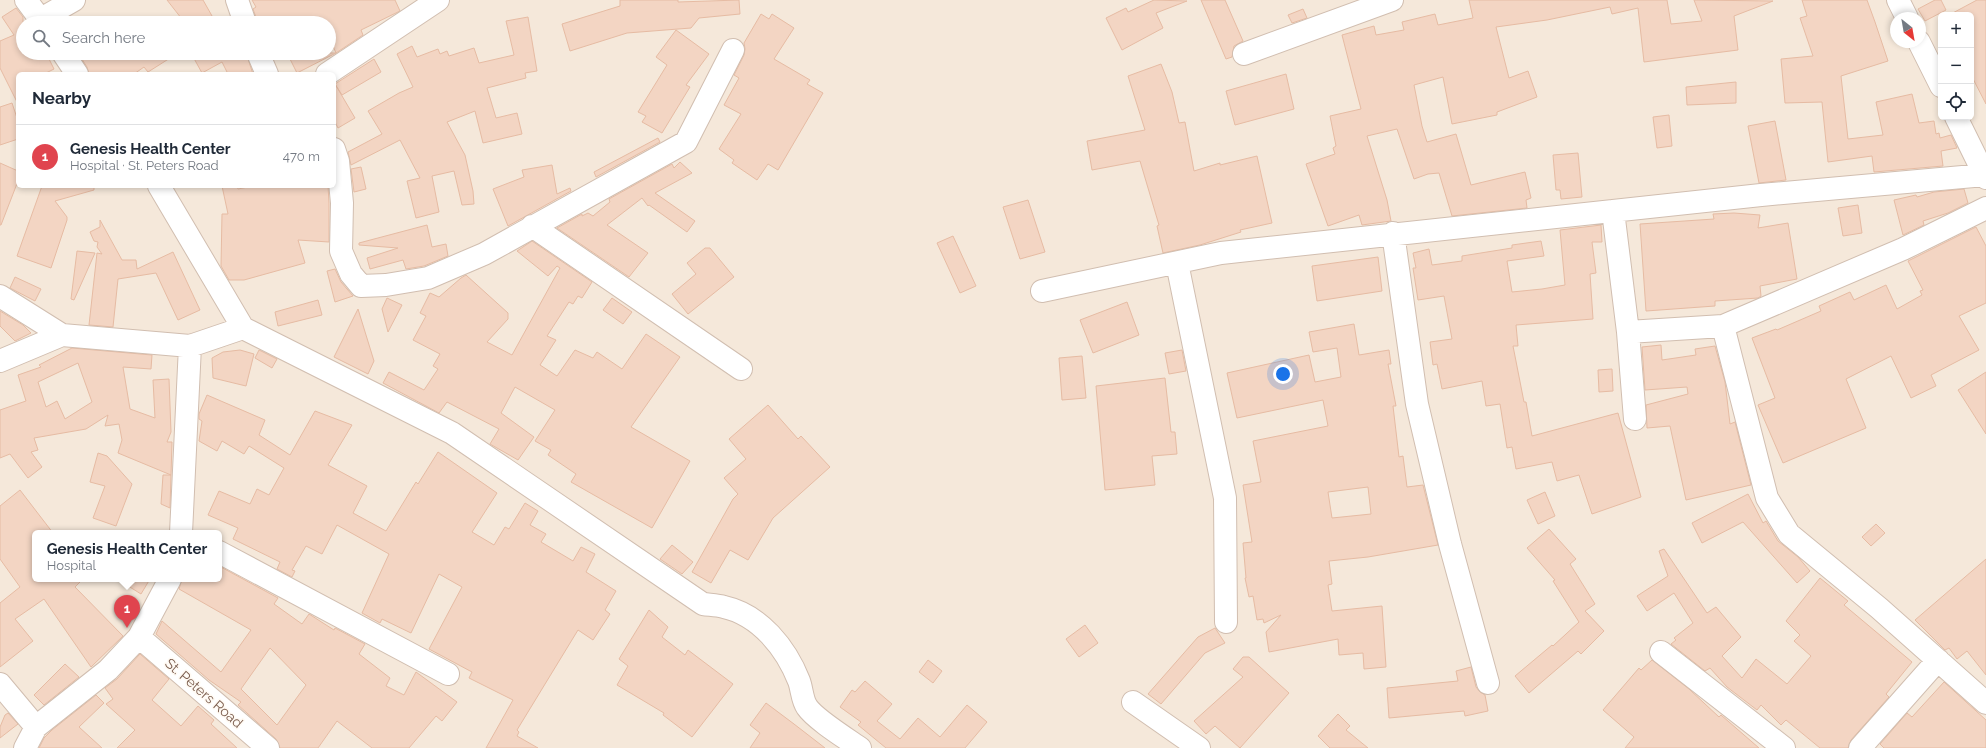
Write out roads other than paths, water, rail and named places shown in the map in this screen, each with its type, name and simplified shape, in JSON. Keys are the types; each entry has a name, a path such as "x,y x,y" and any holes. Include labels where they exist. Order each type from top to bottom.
{"street":[{"path":"26,0 38,16"},
{"path":"50,16 74,0"},
{"path":"237,0 243,16"},
{"path":"330,72 438,0"},
{"path":"1244,54 1392,0"},
{"path":"1898,0 1904,12"},
{"path":"1922,48 1940,84"},
{"path":"336,155 338,161 342,203 341,251 351,274 361,286 386,285 428,278 484,254 532,226 686,142 733,50"},
{"path":"68,60 76,72"},
{"path":"261,60 266,72"},
{"path":"1042,291 1221,253 1394,233 1761,195 1985,176 1957,120"},
{"path":"160,188 243,328 452,433 703,604 724,607 746,615 768,632 787,657 799,681 807,707 827,725 860,748"},
{"path":"1628,332 1723,326 1903,249 1986,208"},
{"path":"1613,211 1628,332 1635,419"},
{"path":"532,226 741,369"},
{"path":"1394,233 1417,404 1450,544 1488,683"},
{"path":"1177,262 1225,498 1226,622"},
{"path":"0,296 62,335"},
{"path":"1723,326 1767,498 1788,534 1879,608 1986,703"},
{"path":"0,360 62,335 190,346 243,328"},
{"path":"182,530 190,346"},
{"path":"222,554 448,674"},
{"path":"25,748 36,727 108,670 139,637 168,582"},
{"name":"St. Peters Road","path":"139,637 268,748"},
{"path":"1660,652 1784,748"},
{"path":"1860,748 1938,660"},
{"path":"0,684 36,727"},
{"path":"1133,702 1199,748"}],"place":[{"name":"Genesis Health Center","path":"127,628"}]}
